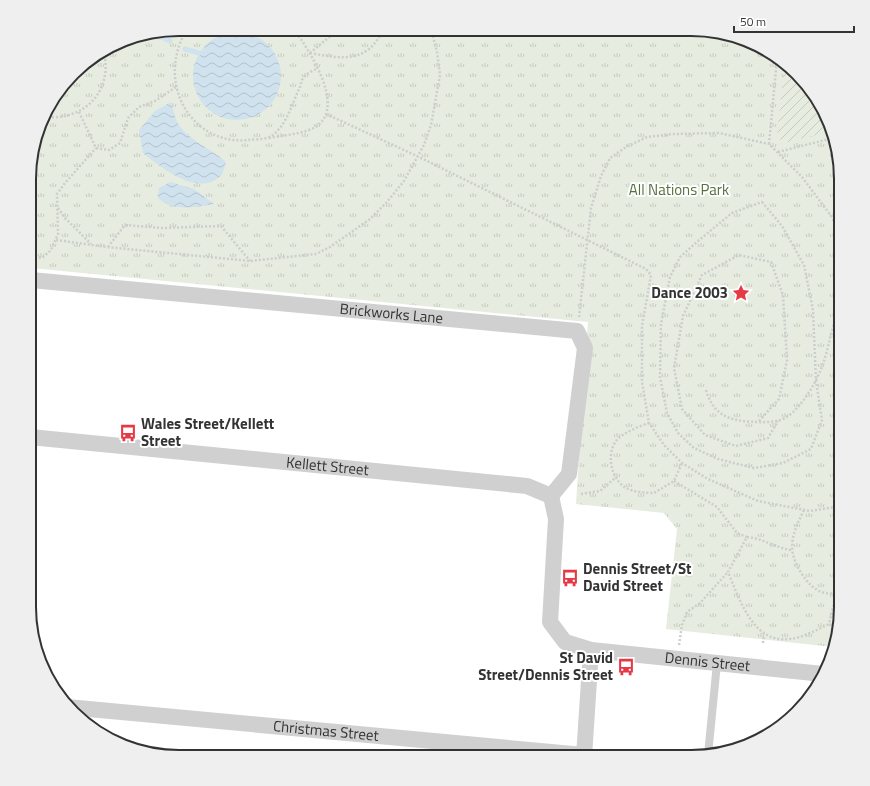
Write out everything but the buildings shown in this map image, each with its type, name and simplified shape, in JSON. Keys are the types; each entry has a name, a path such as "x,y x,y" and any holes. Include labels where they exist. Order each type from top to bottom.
{"street":[{"name":"Brickworks Lane","path":"36,280 577,331"},
{"path":"551,496 569,474 585,348 577,331"},
{"name":"Kellett Street","path":"36,438 527,486 551,496"},
{"name":"Dennis Street","path":"551,496 556,519 550,622 565,642 591,650 817,673"},
{"path":"584,750 591,650"},
{"name":"Christmas Street","path":"77,707 522,750"}],"lane":[{"path":"709,749 717,663"}],"path":[{"path":"184,36 178,48 174,68 176,87 182,105 194,122 211,134 236,141 268,138 305,131 317,125 326,114 327,101 324,85 318,68 299,36"},
{"path":"310,53 331,36"},
{"path":"310,53 333,57 351,57 369,51 379,36"},
{"path":"56,240 107,247 250,261 316,254 330,247 370,219 387,202 404,181 419,157 431,125 440,75 438,52 433,36"},
{"path":"50,117 67,117 79,112 97,96 103,85 106,74 104,57"},
{"path":"769,144 776,65"},
{"path":"268,138 281,128 304,76 318,68"},
{"path":"96,148 109,150 120,144 128,118 139,107 155,100 176,87"},
{"path":"79,112 96,148"},
{"path":"326,114 419,157 646,269 651,275 642,326 642,382 649,423 664,445 682,463 708,479 758,501 804,510 834,507"},
{"path":"577,331 591,208 602,176 610,158 626,147 647,137 674,134 719,133 769,144 802,177 834,221"},
{"path":"778,152 828,139"},
{"path":"36,257 42,258 50,250 56,240 58,234 57,194 96,148"},
{"path":"762,202 782,226 804,266 813,310 816,381 822,420 811,449 783,463 754,468 718,459 694,448 678,432 667,413 660,377 660,332 670,277 680,257 732,213 762,202"},
{"path":"58,207 65,218 92,245"},
{"path":"107,247 124,225 162,228 221,226 250,261"},
{"path":"759,421 779,399 787,360 783,295 771,262 739,255 702,275 683,316 674,368 682,409 705,435 736,446 768,438 778,421"},
{"path":"706,390 710,402 718,412 736,419 778,421 794,412 816,381 824,361 834,322"},
{"path":"649,423 633,429 616,440 610,459 615,478 626,488 654,493 674,481 682,463"},
{"path":"581,494 600,491 615,478"},
{"path":"674,481 717,507 737,533 755,538 778,548 791,550"},
{"path":"804,510 794,532 791,550 797,566 807,582 821,592 834,593"},
{"path":"681,634 682,625 687,612 700,603 728,572 747,537"},
{"path":"728,572 746,613 764,635 776,640 789,639 805,635 829,624"},
{"path":"829,624 834,602"},
{"path":"829,624 833,626"},
{"path":"763,643 764,635"}],"green space":[{"name":"All Nations Park","path":"169,36 701,36 728,41 746,47 771,60 799,85 815,107 829,142 834,169 834,617 828,646 666,629 677,529 664,513 576,504 588,322 36,268 36,169 41,142 47,124 55,107 71,85 99,60 124,47 142,41"},
{"path":"784,70 799,85 810,99 826,133 784,143 777,136"}],"water":[{"path":"218,36 256,36 262,39 274,51 281,67 281,85 274,101 262,113 246,120 228,120 212,113 200,101 193,85 193,67 200,51 212,39"},
{"path":"171,102 176,120 184,131 226,162 222,175 214,181 202,184 184,180 166,170 143,153 139,130 155,111"},
{"path":"170,182 194,189 214,204 178,207 164,202 158,198 159,188"}],"waterway":[{"path":"161,37 170,41"},
{"path":"185,49 199,53"}],"place":[{"name":"Dance 2003","path":"741,293"},
{"name":"Wales Street/Kellett Street","path":"128,433"},
{"name":"Dennis Street/St David Street","path":"570,578"},
{"name":"St David Street/Dennis Street","path":"626,667"}]}
